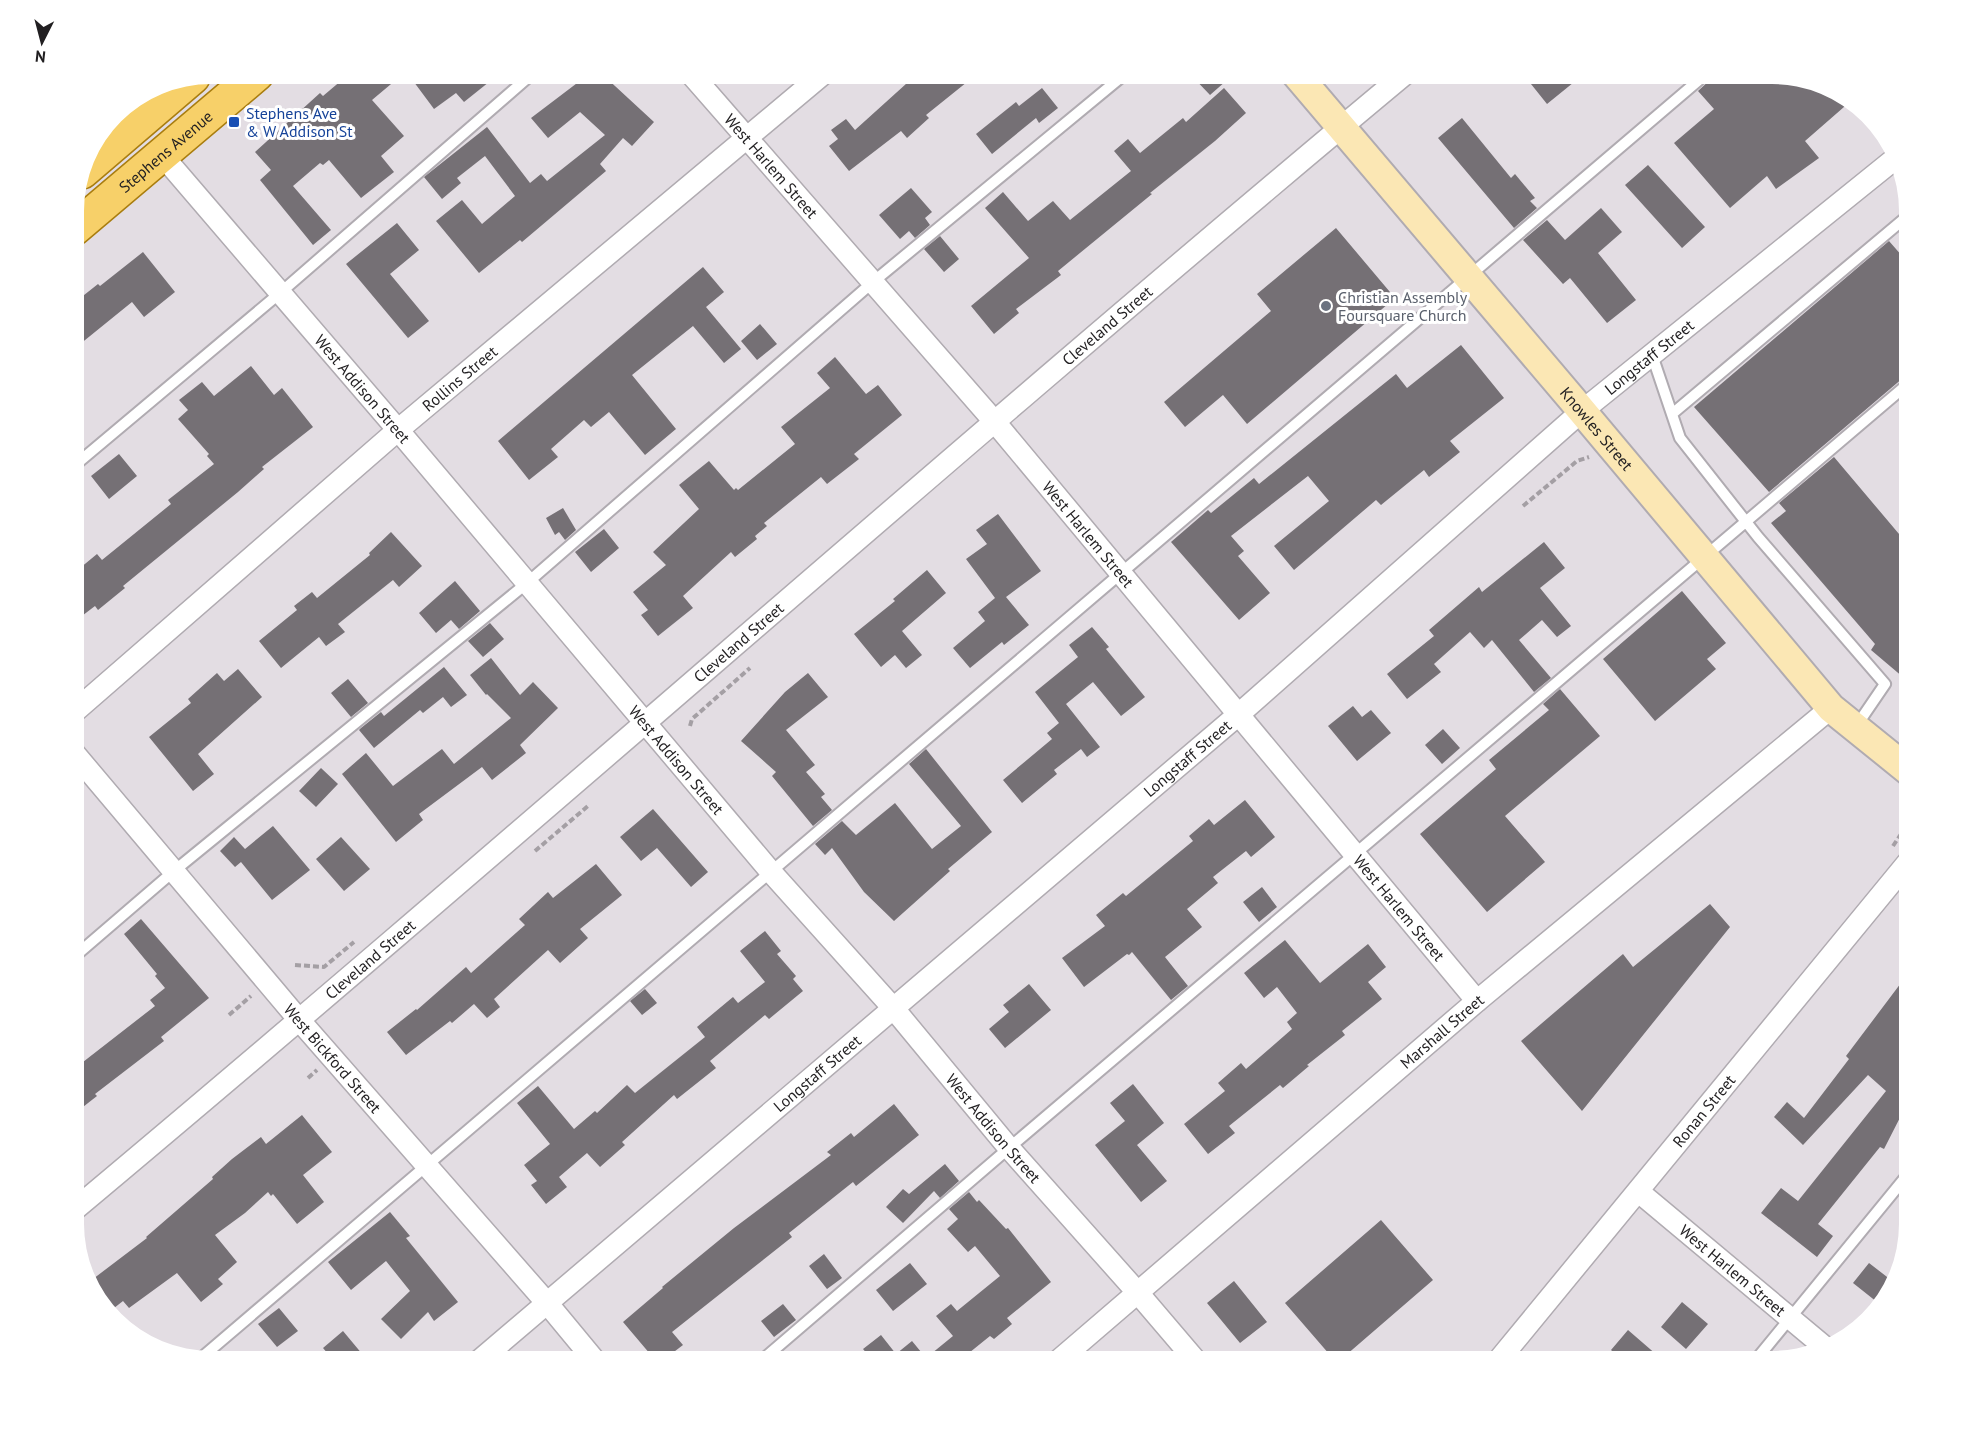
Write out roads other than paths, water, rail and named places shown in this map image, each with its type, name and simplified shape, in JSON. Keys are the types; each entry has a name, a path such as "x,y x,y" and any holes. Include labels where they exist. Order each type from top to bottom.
{"main road":[{"name":"Stephens Avenue","path":"84,220 245,84"},
{"path":"98,153 129,116 170,91"},
{"path":"129,116 162,154"}],"street":[{"name":"West Harlem Street","path":"700,84 994,421 1477,1001"},
{"name":"Rollins Street","path":"84,703 398,430 811,84"},
{"name":"Knowles Street","path":"1304,84 1832,708 1899,762"},
{"name":"Cleveland Street","path":"84,1202 300,1021 994,421 1393,84"},
{"name":"West Addison Street","path":"162,154 771,872 894,1009 1009,1148 1187,1351"},
{"name":"Longstaff Street","path":"492,1351 1238,715 1582,411 1889,163"},
{"name":"Marshall Street","path":"1071,1351 1477,1001 1832,708"},
{"name":"West Bickford Street","path":"84,765 300,1021 547,1303 586,1351"},
{"name":"Ronan Street","path":"1507,1351 1899,874"},
{"name":"West Harlem Street","path":"1638,1192 1819,1342"}],"lane":[{"path":"84,458 280,293 520,84"},
{"path":"84,948 174,871 527,583 873,282 1113,84"},
{"path":"209,1351 1694,84"},
{"path":"1672,414 1899,223"},
{"path":"1652,355 1680,438 1746,522 1885,684 1855,728"},
{"path":"774,1351 1009,1148 1899,392"},
{"path":"1764,1351 1899,1186"}],"place":[{"name":"Stephens Ave & W Addison St","path":"234,122"},
{"name":"Christian Assembly Foursquare Church","path":"1326,306"}]}
